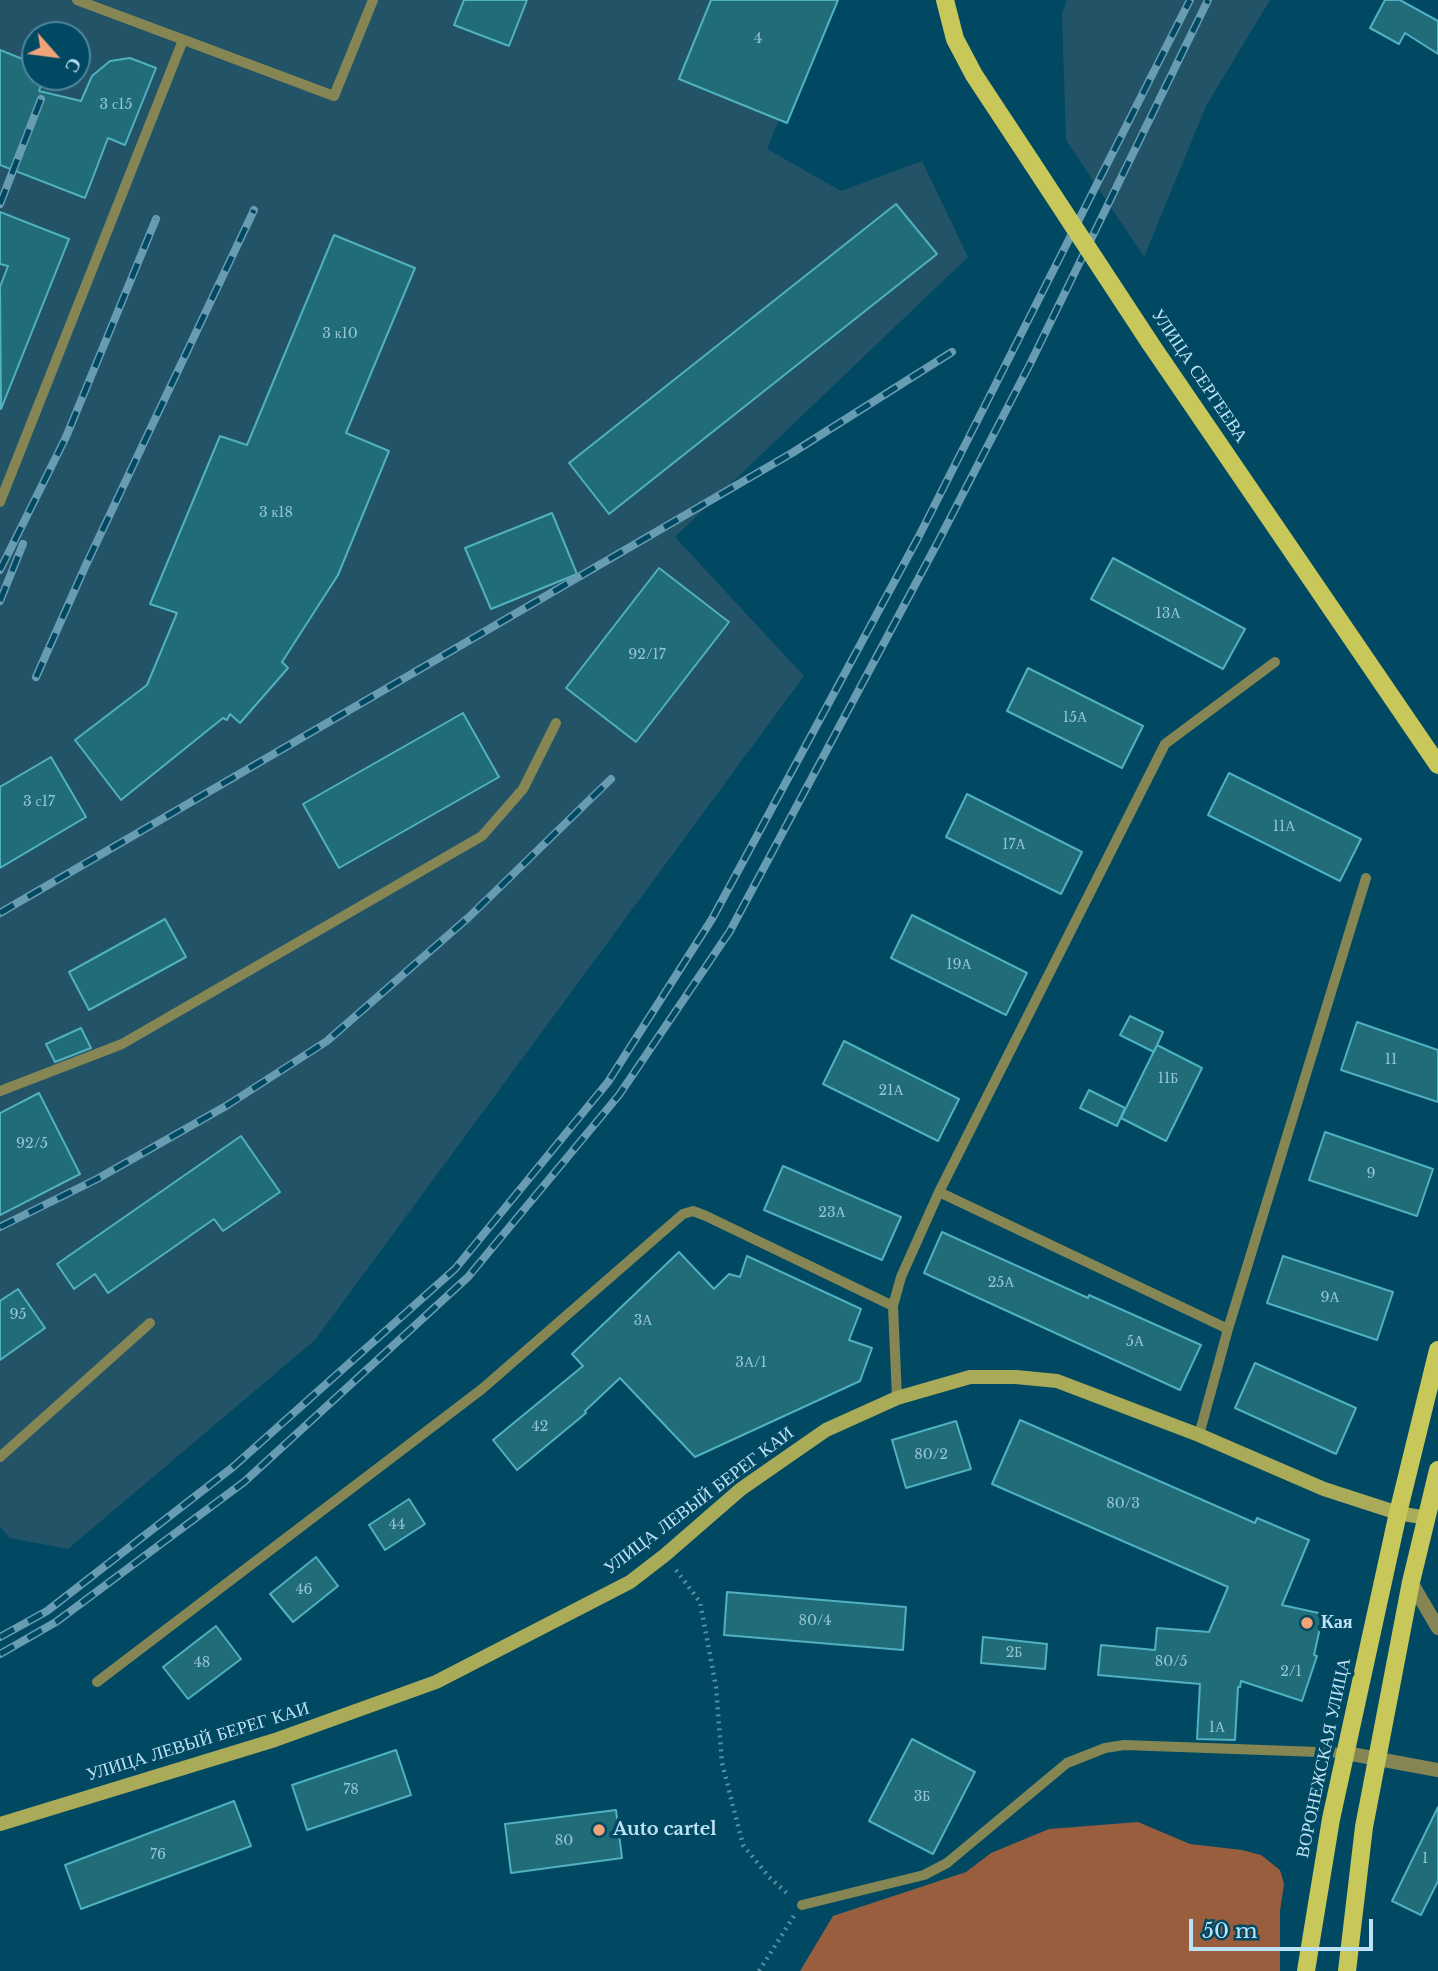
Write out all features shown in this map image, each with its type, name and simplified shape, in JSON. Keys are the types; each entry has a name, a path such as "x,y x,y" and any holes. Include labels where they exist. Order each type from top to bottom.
{"main road":[{"name":"УЛИЦА СЕРГЕЕВА","path":"945,0 955,39 974,75 1150,343 1438,765"},
{"name":"ВОРОНЕЖСКАЯ УЛИЦА","path":"1306,1971 1331,1819 1398,1513 1438,1350"},
{"path":"1347,1971 1364,1827 1411,1582 1438,1470"}],"street":[{"name":"УЛИЦА ЛЕВЫЙ БЕРЕГ КАИ","path":"0,1824 275,1740 436,1682 630,1583 741,1489 826,1430 897,1398 970,1377 1016,1377 1057,1381 1199,1434 1324,1489 1398,1513 1427,1518"},
{"path":"1411,1582 1438,1628"},
{"path":"1346,1754 1438,1770"}],"lane":[{"path":"78,0 334,96 373,0"},
{"path":"0,502 183,40"},
{"path":"897,1398 893,1306 901,1278 939,1192 1165,744 1275,662"},
{"path":"0,1091 122,1044 482,836 523,789 556,723"},
{"path":"1199,1434 1228,1329 1366,878"},
{"path":"939,1192 1228,1329"},
{"path":"97,1682 482,1389 683,1214 693,1211 706,1216 893,1306"},
{"path":"0,1457 150,1323"},
{"path":"802,1905 924,1875 947,1863 1068,1763 1105,1748 1124,1745 1346,1754"}],"path":[{"path":"666,1555 699,1602 716,1687 722,1763 743,1845 769,1877 802,1905 759,1971"}],"shaded area":[{"path":"0,0 828,0 767,149 841,191 922,161 968,257 675,537 804,676 315,1340 68,1549 10,1538 0,1527"},
{"path":"1067,0 1270,0 1206,106 1144,257 1066,140 1062,13"},
{"path":"1138,1822 1190,1844 1261,1855 1280,1870 1284,1884 1280,1911 1280,1971 800,1971 833,1916 966,1872 991,1853 1049,1829"}],"building":[{"path":"464,0 527,0 509,46 454,25"},
{"path":"711,0 838,0 787,123 679,79"},
{"path":"1385,0 1400,0 1438,21 1438,54 1405,33 1399,44 1370,28"},
{"path":"0,50 21,58 21,91 39,91 81,101 85,91 91,91 92,76 110,61 130,58 156,68 125,145 108,138 85,198 0,165"},
{"path":"896,204 937,254 609,514 569,463"},
{"path":"0,212 69,239 1,409 0,287 8,266 0,264"},
{"path":"334,235 415,268 346,433 389,451 338,575 282,662 288,668 240,723 230,714 227,720 223,718 121,800 75,740 147,685 177,613 150,604 220,436 247,445"},
{"path":"552,513 577,574 491,609 465,548"},
{"path":"1113,558 1245,629 1223,669 1091,599"},
{"path":"659,568 729,622 636,742 566,688"},
{"path":"1028,668 1143,726 1122,768 1007,711"},
{"path":"463,713 499,777 339,868 303,804"},
{"path":"51,757 86,817 0,868 0,787"},
{"path":"1229,773 1361,839 1340,881 1208,815"},
{"path":"967,794 1082,852 1061,894 946,837"},
{"path":"912,915 1027,973 1006,1015 891,958"},
{"path":"165,919 186,957 89,1010 69,972"},
{"path":"1130,1016 1163,1032 1154,1052 1120,1035"},
{"path":"1357,1022 1438,1050 1438,1102 1341,1070"},
{"path":"81,1028 91,1048 55,1062 46,1044"},
{"path":"844,1041 959,1099 938,1141 823,1084"},
{"path":"1157,1045 1202,1068 1166,1141 1121,1118"},
{"path":"1089,1090 1125,1108 1117,1126 1080,1108"},
{"path":"39,1093 80,1174 0,1215 0,1113"},
{"path":"1325,1132 1433,1169 1417,1216 1309,1180"},
{"path":"241,1136 280,1192 223,1231 214,1219 108,1293 95,1274 74,1289 57,1264"},
{"path":"783,1166 901,1217 882,1260 764,1210"},
{"path":"942,1232 1088,1298 1089,1295 1201,1345 1180,1390 924,1273"},
{"path":"679,1252 714,1289 729,1274 740,1277 747,1256 861,1309 849,1340 872,1348 860,1381 695,1457 620,1378 585,1411 586,1413 517,1470 493,1440 583,1366 572,1354"},
{"path":"1283,1256 1393,1292 1377,1340 1267,1303"},
{"path":"18,1289 45,1328 0,1360 0,1301"},
{"path":"1255,1363 1356,1408 1336,1454 1235,1408"},
{"path":"1020,1420 1255,1523 1257,1518 1309,1540 1282,1605 1323,1614 1314,1655 1317,1656 1302,1701 1241,1681 1238,1687 1235,1740 1197,1739 1200,1684 1098,1675 1101,1645 1155,1650 1157,1628 1209,1632 1228,1587 992,1484"},
{"path":"956,1421 971,1469 906,1488 892,1440"},
{"path":"409,1499 425,1524 385,1550 369,1525"},
{"path":"316,1557 338,1586 293,1622 270,1594"},
{"path":"727,1592 906,1607 903,1650 724,1635"},
{"path":"216,1626 241,1659 188,1699 163,1667"},
{"path":"983,1637 1047,1644 1045,1669 981,1663"},
{"path":"912,1739 975,1772 933,1854 869,1821"},
{"path":"396,1750 411,1795 307,1830 292,1785"},
{"path":"234,1801 251,1846 81,1909 65,1865"},
{"path":"1438,1807 1438,1881 1421,1915 1392,1901"},
{"path":"616,1810 622,1858 511,1873 505,1824"}],"railway":[{"path":"0,1637 47,1611 233,1467 455,1269 608,1082 712,919 919,536 1190,0"},
{"path":"0,1654 56,1622 244,1482 468,1277 619,1095 730,931 1030,364 1208,0"},
{"path":"0,204 41,99"},
{"path":"36,677 85,567 254,210"},
{"path":"0,570 66,437 156,219"},
{"path":"0,913 792,453 952,352"},
{"path":"0,601 23,544"},
{"path":"0,1227 97,1179 226,1106 327,1041 469,917 611,779"}],"place":[{"name":"Кая","path":"1307,1623"},
{"name":"Auto cartel","path":"599,1830"}]}
